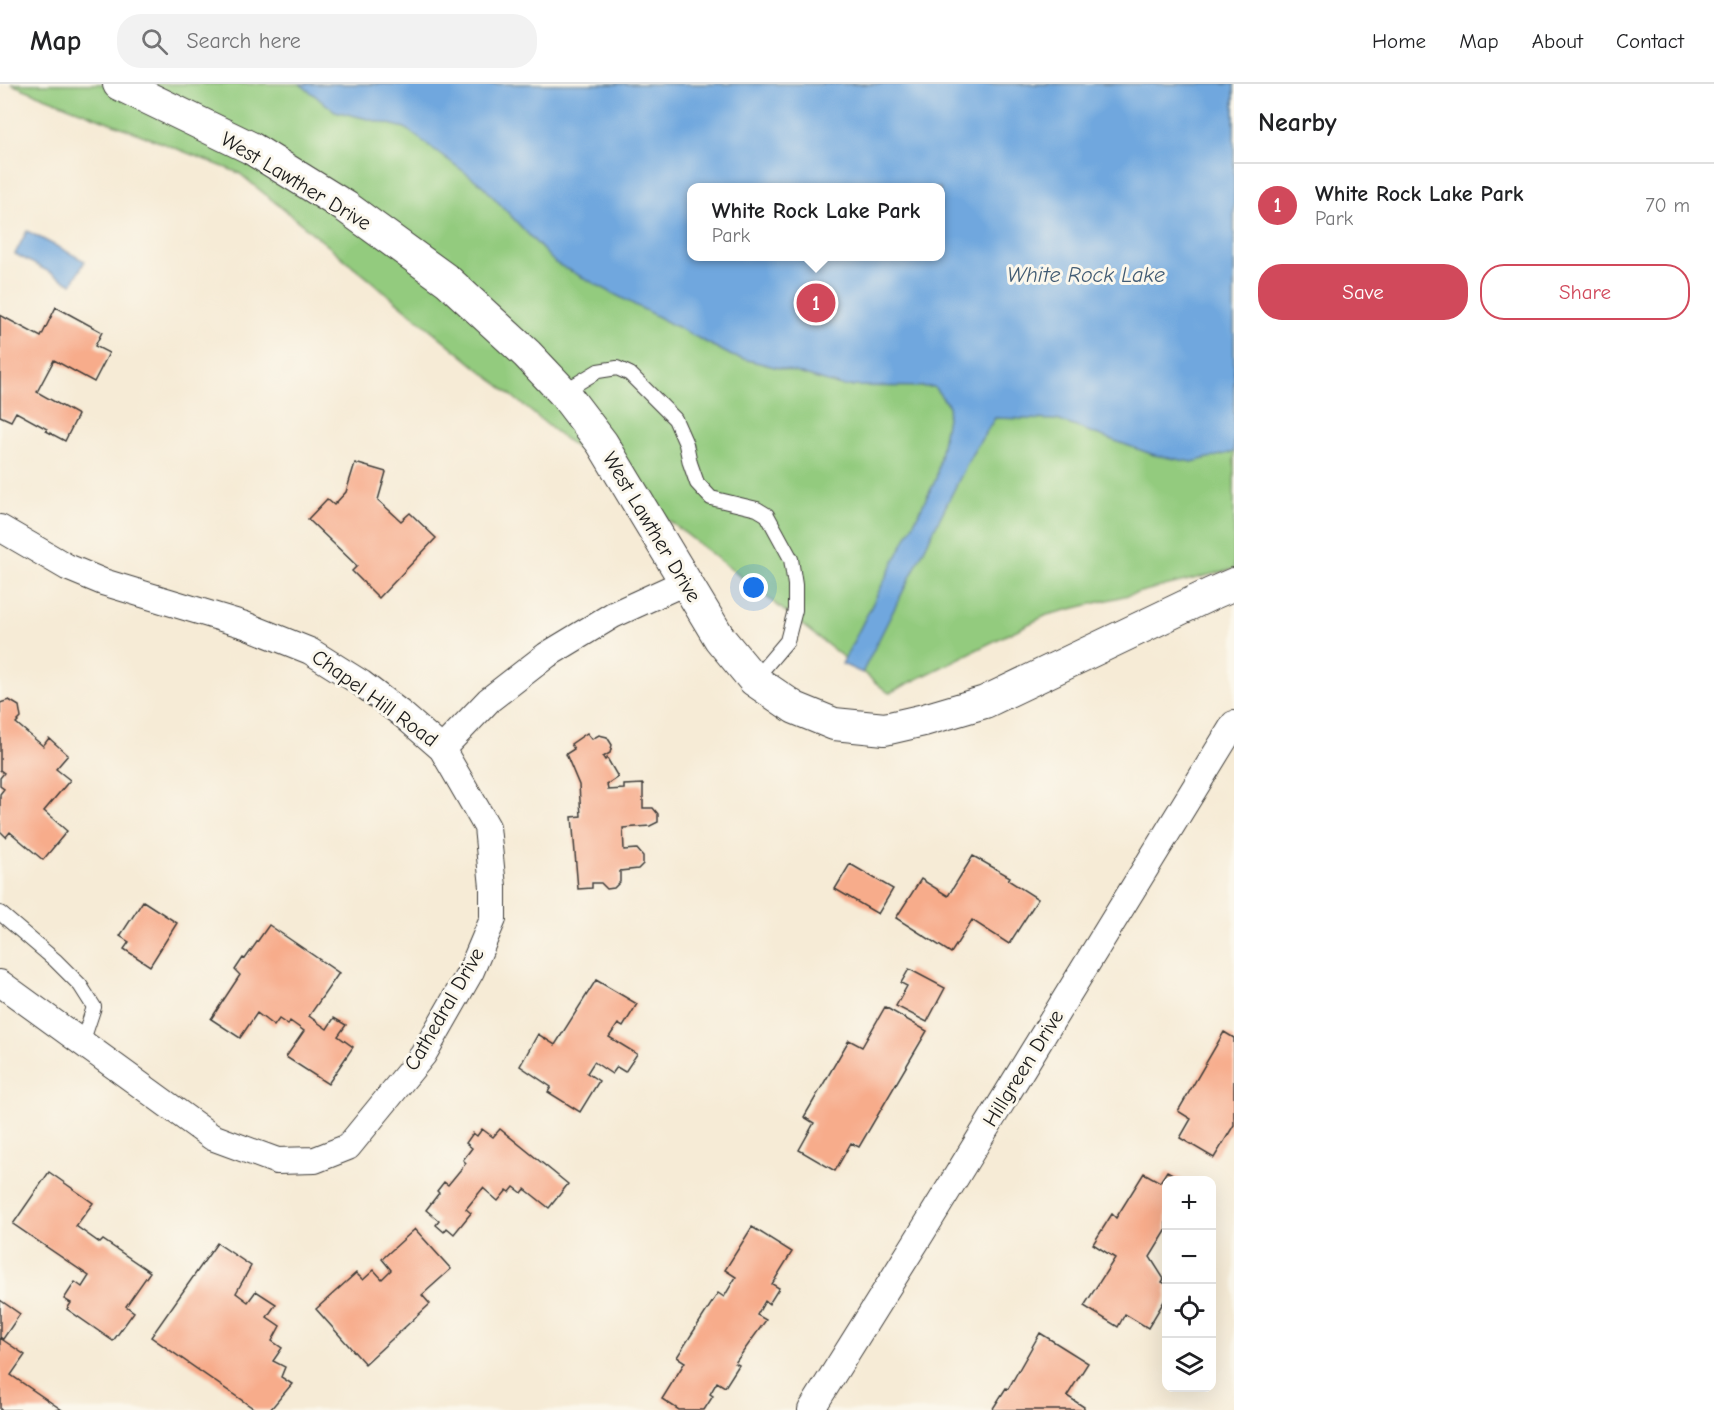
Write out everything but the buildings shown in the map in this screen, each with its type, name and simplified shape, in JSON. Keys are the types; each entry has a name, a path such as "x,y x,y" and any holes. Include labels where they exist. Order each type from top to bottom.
{"street":[{"name":"West Lawther Drive","path":"119,84 251,148 346,207 448,281 527,354 563,392 602,443 720,639 754,680 795,708 834,724 885,729 924,720 985,702 1234,584"},
{"name":"Chapel Hill Road","path":"0,528 67,567 103,582 245,624 310,651 378,696 442,749 489,700 547,656 613,615 685,582"},
{"name":"Hillgreen Drive","path":"811,1410 928,1224 1234,724"},
{"name":"Cathedral Drive","path":"0,983 212,1137 277,1161 315,1160 348,1147 423,1055 471,971 493,919 488,826 442,749"}],"lane":[{"path":"563,392 598,371 617,368 630,374 675,419 687,444 690,463 697,483 711,498 757,509 767,515 791,559 795,585 795,610 787,640 754,680"},
{"path":"0,913 55,960 80,985 94,1007 82,1043"}],"green space":[{"path":"11,84 1234,84 1234,569 1047,615 889,693 556,432 239,173"}],"water":[{"name":"White Rock Lake","path":"300,84 1234,84 1234,452 1192,462 1154,455 1057,420 995,418 972,454 862,673 842,664 936,479 949,406 934,387 841,386 732,356 555,263 482,185 405,128 335,111"},
{"path":"27,231 85,261 72,284 15,254"}],"place":[{"name":"White Rock Lake Park","path":"816,303"}]}
